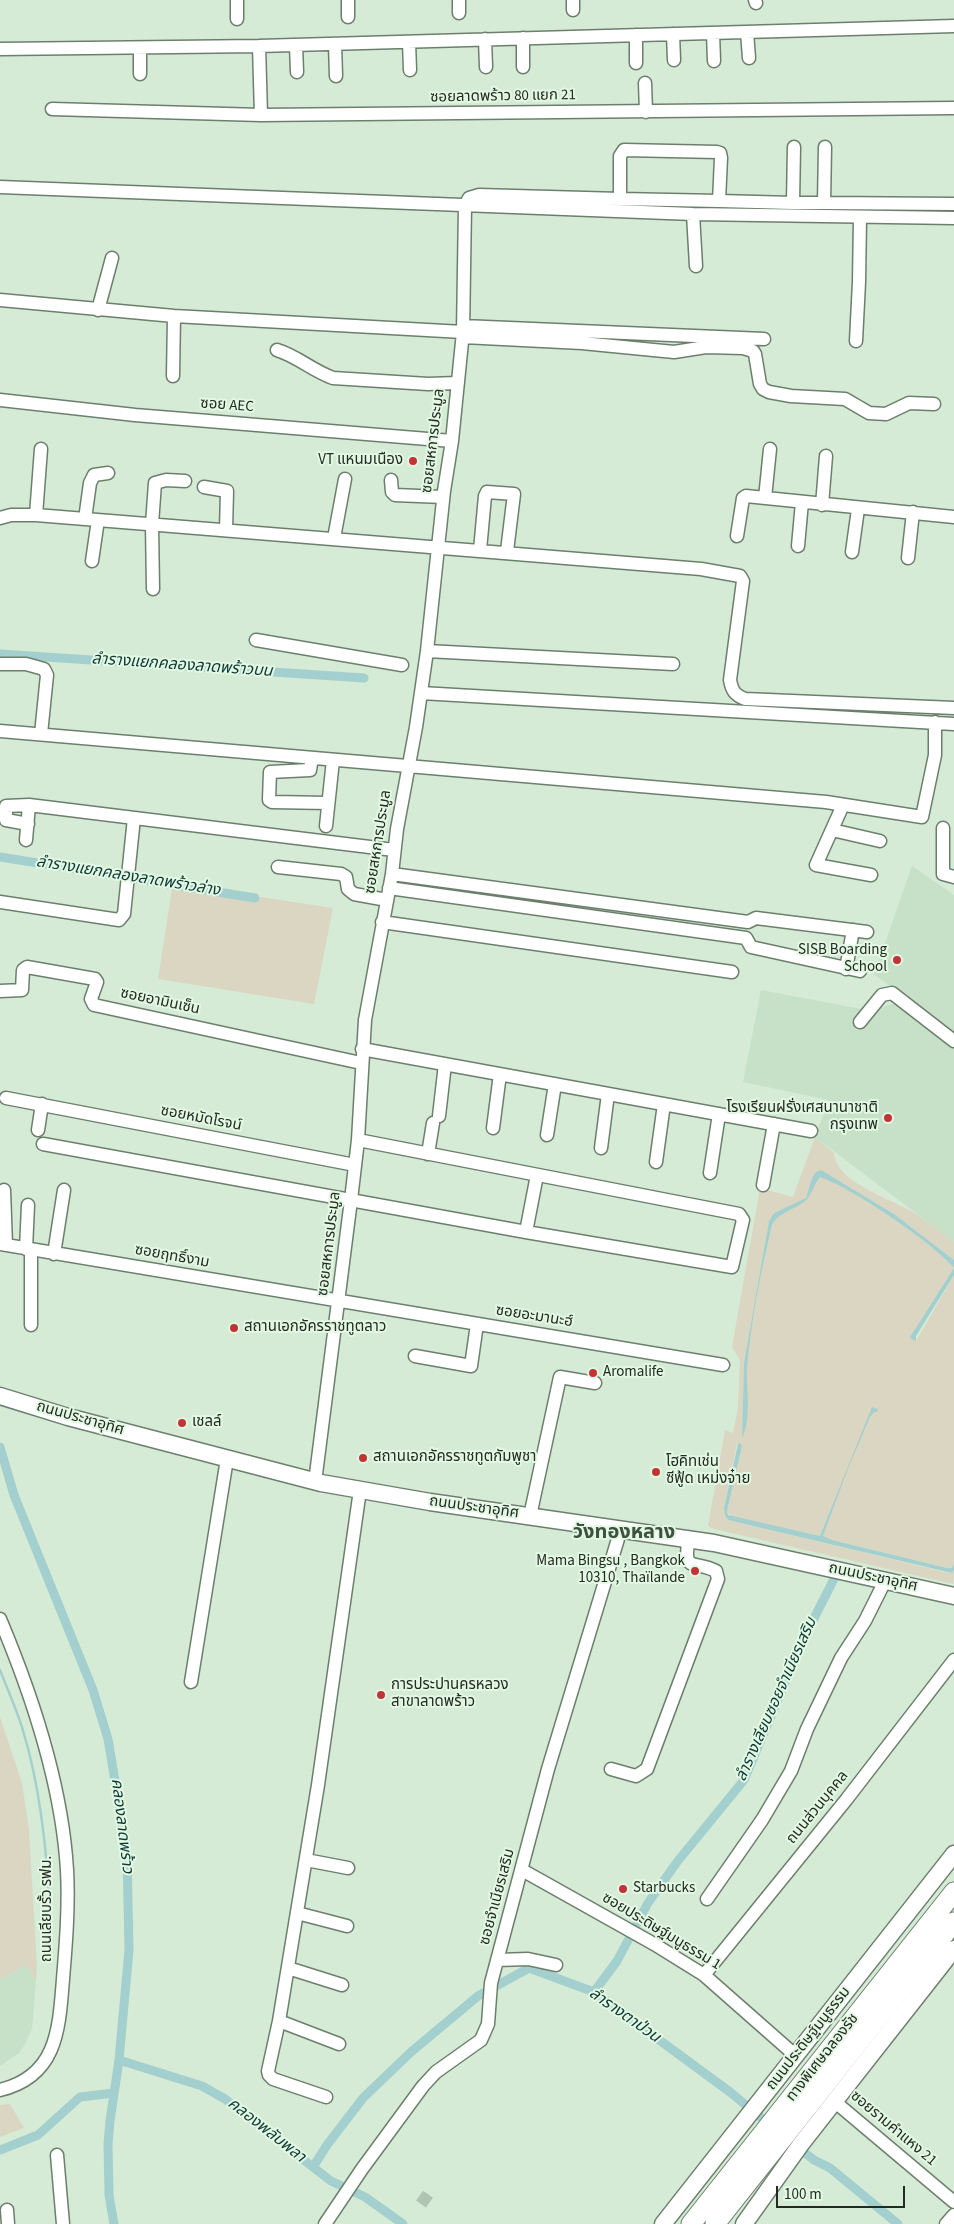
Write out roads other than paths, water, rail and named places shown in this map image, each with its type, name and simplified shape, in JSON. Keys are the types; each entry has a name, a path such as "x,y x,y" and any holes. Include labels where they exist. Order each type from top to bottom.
{"highway":[{"name":"ทางพิเศษฉลองรัช","path":"691,2224 954,1892"},
{"name":"ทางพิเศษฉลองรัช","path":"715,2224 954,1922"}],"main road":[{"name":"ถนนประชาอุทิศ","path":"0,1396 52,1412 315,1482 689,1539 954,1596"},
{"name":"ถนนประดิษฐ์มนูธรรม","path":"663,2224 954,1854"},
{"path":"744,2224 834,2100 954,1949"}],"street":[{"path":"237,0 237,19"},
{"path":"348,0 348,17"},
{"path":"0,50 259,46 954,26"},
{"path":"747,32 749,58"},
{"path":"713,33 714,62"},
{"path":"673,34 674,60"},
{"path":"636,35 636,63"},
{"path":"523,38 523,67"},
{"path":"485,40 486,68"},
{"path":"409,42 410,70"},
{"path":"336,44 336,76"},
{"path":"296,45 298,72"},
{"path":"259,46 261,115"},
{"path":"140,48 140,74"},
{"path":"645,83 646,112"},
{"name":"ซอยลาดพร้าว 80 แยก 21","path":"52,109 261,115 954,108"},
{"path":"793,203 794,147"},
{"path":"824,203 825,147"},
{"path":"620,200 620,156 624,150 720,153 719,201"},
{"path":"0,187 693,214 954,218"},
{"path":"465,206 468,198 479,195 620,200 954,204"},
{"name":"ซอยสหการประมูล","path":"315,1482 340,1302 358,1140 365,1020 392,874 394,850 427,651 437,546 452,440 463,332 465,206"},
{"path":"693,214 696,266"},
{"path":"856,341 860,282 860,218"},
{"path":"98,310 112,258"},
{"path":"0,300 174,316 463,332 764,339"},
{"path":"173,376 174,316"},
{"path":"463,332 674,352 706,347 743,348 753,351 755,354 760,384 763,389 770,392 791,396 845,399 869,413 886,414 909,403 934,404"},
{"path":"277,350 293,355 322,374 332,378 458,384"},
{"name":"ซอย AEC","path":"0,400 134,415 452,440"},
{"path":"765,498 770,448"},
{"path":"36,515 41,449"},
{"path":"822,505 826,456"},
{"path":"92,561 90,483 94,475 108,472"},
{"path":"334,538 346,478"},
{"path":"153,589 152,524 155,483 166,480 186,481"},
{"path":"390,480 392,493 395,495 443,497"},
{"path":"204,487 227,491 226,530"},
{"path":"480,550 485,496 487,492 491,491 514,494 507,552"},
{"path":"737,536 743,498 765,498 858,509 914,512 954,517"},
{"path":"798,546 802,502"},
{"path":"852,552 858,509"},
{"path":"908,558 914,512"},
{"path":"0,518 11,515 36,515 437,546 701,569 740,576 743,581 730,680 734,692 745,699 954,709 953,724 420,694"},
{"path":"256,640 402,665"},
{"path":"427,651 673,664"},
{"path":"0,664 26,664 44,669 47,675 41,734"},
{"path":"0,731 843,805 922,817 935,755 935,722"},
{"path":"312,758 310,770 270,772 269,800 272,802 328,803"},
{"path":"326,826 333,760"},
{"path":"28,824 6,820 5,807 15,804 30,805 394,850"},
{"path":"26,840 30,805"},
{"path":"843,805 816,865 871,875"},
{"path":"0,902 117,920 124,914 134,818"},
{"path":"943,828 943,874 954,877"},
{"path":"832,830 880,841"},
{"path":"278,867 341,874 346,877 348,889 354,894 440,895 746,938"},
{"path":"392,874 513,892 748,922 756,918 867,932"},
{"path":"440,895 442,882"},
{"path":"512,905 513,892"},
{"path":"636,907 636,922"},
{"path":"382,922 732,972"},
{"path":"748,922 746,938 751,947 860,971"},
{"path":"846,969 853,930"},
{"name":"ซอยอามินเซ็น","path":"0,991 22,990 23,970 27,967 95,979 97,982 91,999 94,1005 361,1063"},
{"path":"860,1022 882,995 892,993 954,1041"},
{"path":"362,1049 811,1131"},
{"path":"428,1154 436,1120 445,1064"},
{"path":"492,1128 500,1074"},
{"path":"547,1135 555,1084"},
{"path":"601,1148 608,1094"},
{"name":"ซอยหมัดโรจน์","path":"6,1098 355,1165"},
{"path":"38,1130 42,1104"},
{"path":"656,1162 664,1104"},
{"path":"710,1173 719,1114"},
{"path":"764,1185 774,1124"},
{"path":"44,1144 730,1268 743,1220 739,1214 358,1140"},
{"path":"526,1232 537,1175"},
{"path":"3,1245 4,1190"},
{"path":"54,1254 64,1190"},
{"path":"28,1205 31,1325"},
{"name":"ซอยฤทธิ์งาม","path":"3,1245 340,1302"},
{"name":"ซอยอะมานะฮ์","path":"340,1302 723,1365"},
{"path":"415,1356 472,1366 477,1324"},
{"path":"530,1516 560,1377 595,1383"},
{"path":"191,1682 228,1458"},
{"path":"326,2097 273,2079 269,2075 269,2059 279,2022 306,1860 338,1654 360,1490"},
{"name":"ซอยจำเนียรเสริม","path":"325,2224 362,2169 423,2086 436,2072 480,2040 488,2024 490,1989 548,1769 621,1529"},
{"path":"611,1769 636,1776 647,1769 718,1579 717,1573 714,1570 692,1564 688,1560 686,1555 689,1539"},
{"path":"706,1899 762,1820 791,1771 807,1729 841,1658 865,1621 885,1581"},
{"name":"ถนนเลียบรั้ว รฟม.","path":"0,1619 39,1723 52,1774 64,1838 67,1870 67,1935 57,2038 44,2064 19,2084 0,2090"},
{"name":"ถนนส่วนบุคคล","path":"704,1975 846,1800 954,1660"},
{"path":"306,1860 348,1868"},
{"name":"ซอยประดิษฐ์มนูธรรม 1","path":"522,1870 632,1931 704,1975 796,2056"},
{"path":"297,1913 347,1926"},
{"path":"497,1960 528,1959 556,1965"},
{"path":"288,1968 342,1985"},
{"path":"279,2022 338,2044"},
{"name":"ซอยรามคำแหง 21","path":"834,2100 954,2202"},
{"path":"57,2155 63,2224"},
{"path":"7,2210 8,2224"},
{"path":"946,2224 954,2216"}],"water":[{"path":"821,1170 894,1214 954,1260 954,1268 928,1244 891,1217 851,1192 820,1177 805,1201 783,1214 772,1225 760,1278 751,1332 747,1369 748,1413 742,1438 744,1363 769,1221 774,1213 806,1198 812,1178 816,1172"},
{"path":"954,1268 954,1275 916,1336 916,1341 911,1339 910,1337"},
{"path":"872,1407 878,1409 877,1412 874,1412 870,1417 847,1471 823,1536 832,1540 947,1568 952,1568 954,1563 952,1573 728,1520 725,1515 724,1508 738,1444 740,1443 742,1446 727,1511 728,1515 820,1536"}],"waterway":[{"name":"ลำรางแยกคลองลาดพร้าวบน","path":"0,654 364,678"},
{"name":"ลำรางแยกคลองลาดพร้าวล่าง","path":"0,857 255,898"},
{"name":"คลองลาดพร้าว","path":"0,1447 14,1495 93,1690 108,1739 127,1853 129,1950 119,2060 108,2144 109,2195 114,2224"},
{"name":"ลำรางเลียบซอยจำเนียรเสริม","path":"594,1992 617,1961 648,1903 677,1862 744,1780 803,1640 835,1577"},
{"path":"0,1670 22,1726 35,1777 45,1844 50,1911"},
{"name":"ลำรางตาป่วน","path":"313,2167 327,2145 363,2098 411,2052 478,1996 529,1968 594,1992 730,2092 770,2125"},
{"name":"คลองพลับพลา","path":"119,2060 202,2086 225,2099 331,2181 365,2197 403,2224"},
{"path":"0,2150 38,2135 80,2097 114,2093"},
{"name":"ลำรางตาป่วน","path":"782,2135 814,2160 830,2168 898,2224"}],"tunnel":[{"path":"421,2204 431,2190"}],"place":[{"name":"VT แหนมเนือง","path":"413,461"},
{"name":"SISB Boarding School","path":"897,960"},
{"name":"โรงเรียนฝรั่งเศสนานาชาติ กรุงเทพ","path":"888,1118"},
{"name":"สถานเอกอัครราชทูตลาว","path":"234,1328"},
{"name":"Aromalife","path":"593,1373"},
{"name":"เชลล์","path":"182,1423"},
{"name":"สถานเอกอัครราชทูตกัมพูชา","path":"363,1458"},
{"name":"โฮคิทเช่น ซีฟู้ด เหม่งจ๋าย","path":"656,1472"},
{"name":"Mama Bingsu , Bangkok 10310, Thaïlande","path":"695,1571"},
{"name":"การประปานครหลวง สาขาลาดพร้าว","path":"381,1695"},
{"name":"Starbucks","path":"623,1889"}],"district":[{"name":"วังทองหลาง","path":"624,1534"}]}
